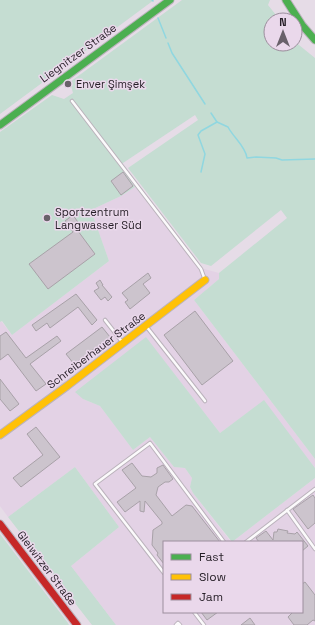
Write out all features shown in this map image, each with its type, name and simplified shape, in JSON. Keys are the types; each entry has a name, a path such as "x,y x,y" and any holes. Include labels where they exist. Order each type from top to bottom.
{"main road":[{"name":"Liegnitzer Straße","path":"0,125 170,0"},
{"path":"286,0 302,25 315,40"},
{"name":"Schreiberhauer Straße","path":"0,435 205,280"},
{"name":"Gleiwitzer Straße","path":"0,524 77,625"}],"lane":[{"path":"72,101 201,268 205,280"},
{"path":"105,320 123,343"},
{"path":"146,326 205,401"},
{"path":"163,572 95,484 150,443 223,541"},
{"path":"247,541 315,489"},
{"path":"287,510 315,549"},
{"path":"195,613 204,625"},
{"path":"176,625 180,625"}],"shaded area":[{"path":"135,187 197,267 219,273 219,279 194,300 315,459 315,468 264,401 220,433 146,338 83,399 100,406 133,450 150,437 174,467 185,468 192,478 190,487 193,493 230,541 163,541 163,613 303,613 303,541 233,541 315,478 315,625 116,625 71,566 119,527 75,467 8,517 0,506 0,322 1,321 12,335 109,261 91,210 121,196"}],"green space":[{"path":"0,0 154,0 0,114"},
{"path":"182,0 270,0 268,5 274,12 263,12 263,52 303,52 303,48 315,58 315,459 194,300 219,279 219,273 287,218 281,210 211,266 201,263 128,168 198,120 195,115 120,165 135,187 121,196 91,210 109,261 12,335 2,321 0,322 0,132 52,95 64,99 73,93 70,82"},
{"path":"146,337 220,433 264,400 315,468 315,478 233,541 231,541 193,493 190,487 192,478 185,468 174,467 150,437 133,450 100,406 83,399 75,392"},
{"path":"75,467 119,527 71,566 116,625 92,625 8,517"},
{"path":"0,534 68,623 69,625 0,625"}],"building":[{"path":"123,172 133,186 121,195 111,181"},
{"path":"73,215 82,228 78,231 95,254 48,289 29,264 73,232 65,221"},
{"path":"148,273 151,278 143,284 150,293 130,309 125,302 128,300 122,293"},
{"path":"100,280 102,285 112,297 108,301 105,297 101,300 94,291 99,288 96,283"},
{"path":"76,294 97,320 92,325 78,307 50,328 47,323 36,331 32,325"},
{"path":"195,311 233,361 202,385 164,335"},
{"path":"102,327 110,337 74,364 66,354"},
{"path":"6,332 26,358 57,336 61,341 30,364 46,384 36,391 8,354 0,360 0,336"},
{"path":"0,379 19,404 10,411 0,399"},
{"path":"36,427 60,457 21,487 13,478 43,455 27,434"},
{"path":"132,463 142,476 151,477 157,473 157,468 163,465 173,479 158,487 156,495 172,516 186,505 192,506 219,541 163,541 163,563 152,545 153,530 162,524 162,522 145,501 144,512 140,511 140,501 125,512 117,502 136,488 122,470"},
{"path":"313,495 315,498 315,523 308,529 293,509"},
{"path":"278,529 288,531 287,533 295,534 297,532 308,546 303,550 303,541 258,541 256,538 266,531 273,540 274,532 277,532"},
{"path":"305,582 315,595 315,621 313,620 307,625 294,625 288,617 292,613 303,613 303,583"},
{"path":"202,613 217,613 207,620"},
{"path":"250,618 255,625 241,625"}],"waterway":[{"path":"158,18 166,38"},
{"path":"168,43 172,53 205,104"},
{"path":"211,113 217,122 228,127 242,146 247,158 276,158 282,160 315,159"},
{"path":"201,172 205,154 198,135 201,131 217,122"}],"traffic: fast":[{"path":"0,125 170,0"},
{"path":"286,0 302,25 315,40"}],"traffic: slow":[{"path":"0,435 67,386 205,280"}],"traffic: jam":[{"path":"0,524 77,625"}],"place":[{"name":"Enver Şimşek","path":"68,84"},
{"name":"Sportzentrum Langwasser Süd","path":"47,218"}]}
